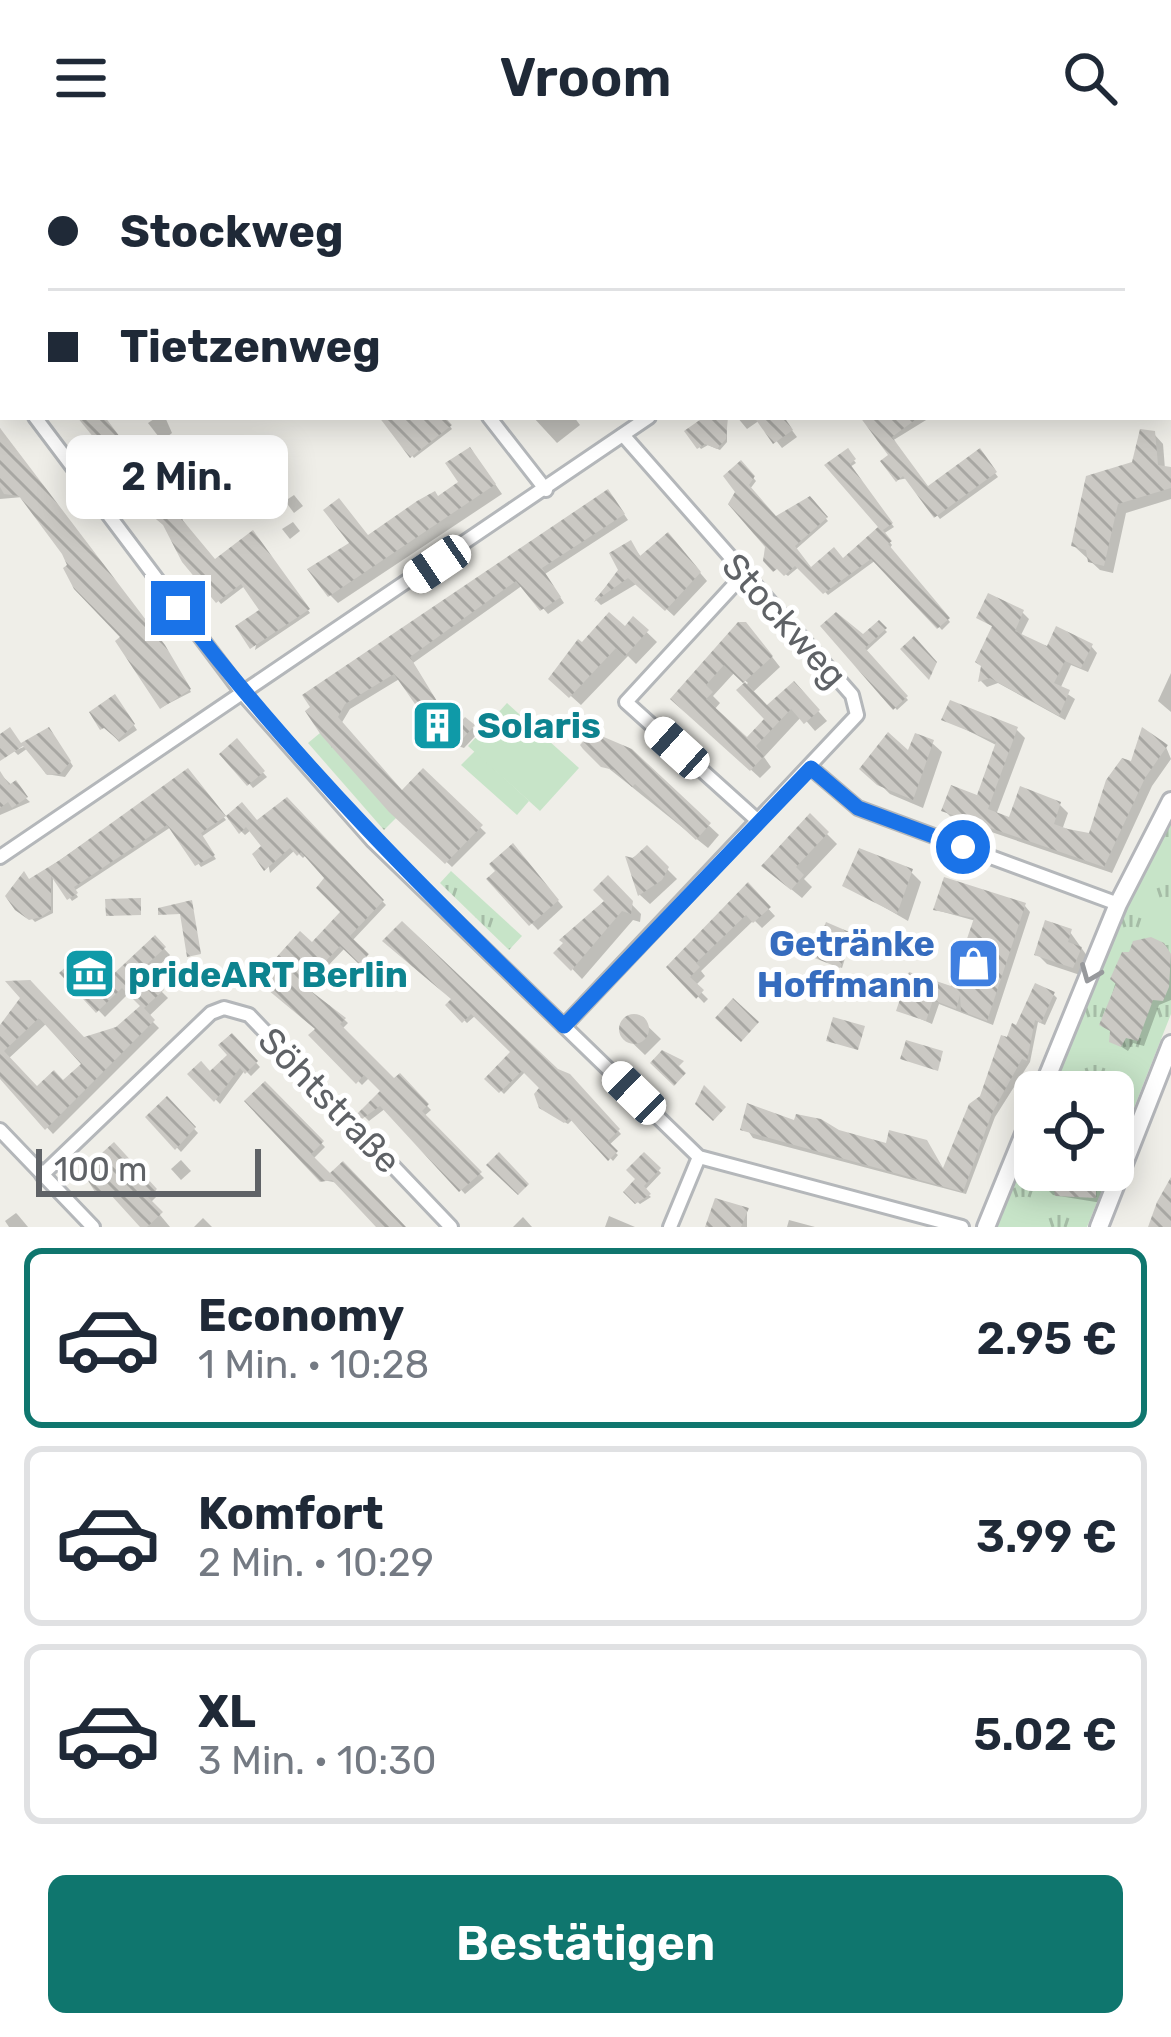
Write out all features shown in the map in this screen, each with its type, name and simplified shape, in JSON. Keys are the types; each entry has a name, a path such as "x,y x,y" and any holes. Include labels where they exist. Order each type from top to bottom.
{"main road":[{"path":"1050,1071 1118,904 1171,802"},
{"path":"1099,1227 1171,1044"},
{"path":"986,1227 1014,1158"}],"street":[{"path":"36,420 244,694 373,841 699,1157 962,1227"},
{"path":"491,420 546,490"},
{"path":"0,857 645,420"},
{"name":"Stockweg","path":"623,435 856,704 856,718 811,768"},
{"path":"743,574 626,702 758,821"},
{"path":"564,1026 811,768 858,808 1118,904"},
{"name":"Söhtstraße","path":"42,1174 211,1013 236,1009 249,1015 451,1227"},
{"path":"0,1130 93,1227"},
{"path":"670,1227 699,1157"}],"green space":[{"path":"507,703 579,768 540,811 468,746"},
{"path":"320,733 397,817 384,830 308,743"},
{"path":"475,751 529,801 517,815 461,765"},
{"path":"1171,815 1171,1014 1134,1108 1134,1071 1059,1071 1126,904"},
{"path":"451,871 522,936 509,950 440,883"},
{"path":"1014,1184 1014,1191 1102,1191 1087,1227 997,1227"}],"building":[{"path":"79,420 107,420 132,453 116,465"},
{"path":"381,420 448,420 452,425 410,458"},
{"path":"700,420 728,420 726,439 717,449 705,444 697,449 684,431"},
{"path":"756,420 786,420 793,430 773,444"},
{"path":"862,420 915,420 892,437 928,486 980,448 997,472 934,518 903,476 896,482 880,461 888,455"},
{"path":"0,428 165,645 191,689 160,709 115,641 120,637 74,589 62,554 19,496 4,494 0,487"},
{"path":"1140,429 1155,431 1158,465 1171,467 1171,488 1118,504 1104,566 1088,562 1086,550 1071,546 1086,476 1132,462"},
{"path":"195,440 225,479 216,485 186,446"},
{"path":"470,447 496,484 328,597 307,569 349,543 323,510 339,498 368,535 417,501 435,491 438,496 458,482 445,463"},
{"path":"848,448 856,459 850,464 893,523 883,530 892,541 888,544 950,618 937,629 871,559 823,594 795,566 784,576 777,569 773,572 763,561 765,547 728,504 735,492 723,476 741,460 755,476 749,485 776,516 810,496 828,517 795,546 811,567 834,547 843,558 878,527 824,465"},
{"path":"160,478 183,504 180,517 215,559 253,530 310,609 250,649 235,626 259,610 241,584 216,603 182,562 163,525 144,509 148,506 142,493"},
{"path":"608,489 625,514 542,568 561,597 540,611 516,581 410,657 454,729 465,717 475,725 457,745 451,740 443,744 394,674 345,704 338,717 402,790 423,768 483,825 445,864 389,812 321,735 305,711 310,707 302,695"},
{"path":"668,532 701,572 665,611 628,578 594,602 618,570 609,553 631,540 640,556"},
{"path":"988,593 1024,610 1015,631 1047,646 1056,626 1093,644 1081,668 1065,661 1054,683 1070,690 1059,716 990,678 978,682 981,666 975,662 992,626 976,618"},
{"path":"609,612 625,626 633,616 649,630 625,656 616,648 569,698 548,679 578,639 582,642"},
{"path":"836,612 863,634 879,620 887,628 865,648 908,696 893,710 820,626"},
{"path":"738,622 746,622 773,656 743,683 724,665 706,685 713,692 706,699 747,737 764,719 736,690 745,682 767,705 794,681 820,710 804,724 791,709 756,746 764,756 750,771 670,699"},
{"path":"914,636 937,662 929,680 900,649"},
{"path":"115,694 135,724 118,740 104,728 100,730 89,712"},
{"path":"950,700 1018,727 988,809 1009,817 1020,786 1061,802 1054,824 1089,833 1106,780 1122,758 1131,761 1142,727 1168,745 1145,778 1104,867 941,811 951,785 977,795 996,742 941,720"},
{"path":"10,727 21,743 49,727 71,761 60,774 47,775 23,746 0,761 0,734"},
{"path":"592,732 632,749 711,823 696,840 635,784 632,787 614,770 601,767 583,749 580,745"},
{"path":"888,732 908,750 915,733 934,740 913,800 877,785 859,769"},
{"path":"237,738 265,771 247,786 219,754"},
{"path":"188,768 226,816 201,833 215,855 195,866 167,825 74,887 78,893 67,900 51,876 51,910 41,917 29,920 15,910 5,896 24,871 29,879 60,860"},
{"path":"0,771 9,785 16,780 28,797 12,808 8,802 0,808"},
{"path":"287,797 384,900 350,936 369,954 359,964 340,946 303,985 346,1018 340,1024 394,1078 400,1073 429,1104 422,1111 482,1172 459,1192 380,1106 362,1119 357,1114 380,1091 364,1075 356,1084 308,1035 315,1029 256,980 300,931 312,942 340,912 316,888 324,878 301,852 297,856 290,848 264,871 252,854 261,846 246,827 239,834 226,816 242,802 257,820"},
{"path":"810,813 829,832 796,867 804,875 791,890 761,866"},
{"path":"513,843 559,900 529,926 486,879 495,871 489,864"},
{"path":"647,845 669,867 662,880 638,896 625,856 633,858"},
{"path":"859,848 913,869 897,914 842,886"},
{"path":"608,875 633,901 631,914 622,911 571,971 553,953 563,943 559,940 604,901 593,890"},
{"path":"944,877 1026,903 987,1021 961,1011 960,995 956,1009 933,1000 926,1021 896,1011 909,972 951,986 974,918 933,910"},
{"path":"748,882 771,907 753,923 746,915 696,963 700,967 690,977 704,990 696,999 666,967"},
{"path":"141,898 141,915 106,916 105,899"},
{"path":"192,900 201,954 187,957 180,914 158,915 158,908"},
{"path":"1045,920 1072,929 1068,942 1082,947 1073,968 1034,955"},
{"path":"402,921 558,1069 570,1074 620,1129 608,1141 618,1151 608,1161 569,1118 564,1123 539,1108 534,1094 539,1088 522,1071 499,1093 484,1079 510,1052 471,1014 462,1023 445,1005 451,999 382,941"},
{"path":"826,922 854,934 840,968 812,957"},
{"path":"155,935 166,947 143,968 164,990 144,1008 155,1020 45,1130 0,1079 0,1025 20,998 5,981 30,980 84,1037 116,1027 140,1006 122,988 96,1013 59,973 80,954 106,981","holes":["39,1018 81,1064 63,1080 54,1070 37,1086 4,1051"]},
{"path":"1151,937 1164,943 1171,954 1169,987 1163,1001 1153,1000 1138,1041 1126,1038 1121,1047 1109,1042 1110,1031 1099,1025 1116,984 1110,979 1122,952 1129,952 1133,941"},
{"path":"1035,983 1055,992 1041,1023 1035,1020 1027,1061 1022,1059 992,1113 963,1192 740,1130 747,1103 794,1120 796,1114 821,1119 839,1130 886,1143 889,1130 927,1140 943,1168 969,1104 980,1096 1001,1035 1007,1037 1012,1023 1016,1025"},
{"path":"733,998 759,1022 741,1042 715,1018"},
{"path":"634,1014 645,1018 649,1029 645,1040 634,1044 623,1040 619,1029 623,1018"},
{"path":"833,1017 865,1026 858,1050 826,1041"},
{"path":"232,1033 258,1061 245,1074 240,1068 214,1102 187,1074 201,1061 210,1071 227,1055 218,1045"},
{"path":"906,1040 943,1051 938,1071 900,1059"},
{"path":"662,1050 684,1061 679,1066 686,1073 674,1086 650,1063"},
{"path":"265,1081 324,1141 311,1154 330,1173 343,1161 406,1227 376,1227 332,1180 320,1182 244,1101"},
{"path":"704,1085 726,1107 713,1121 695,1104"},
{"path":"167,1096 196,1127 175,1150 145,1117"},
{"path":"114,1142 157,1189 148,1197 163,1212 147,1227 140,1227 110,1194 95,1192 82,1171"},
{"path":"499,1152 529,1184 518,1195 486,1165"},
{"path":"644,1152 661,1168 644,1186 651,1194 635,1204 623,1192 635,1179 626,1170"},
{"path":"1171,1177 1171,1227 1148,1227 1157,1202"},
{"path":"1054,1191 1096,1191 1096,1198 1055,1196"},
{"path":"715,1198 749,1208 741,1227 705,1227"}],"place":[{"name":"Solaris","path":"438,725"},
{"name":"Getränke Hoffmann","path":"974,964"},
{"name":"prideART Berlin","path":"89,974"}],"route":[{"path":"178,608 244,694 373,841 564,1026 811,768 858,808 963,847"}]}
